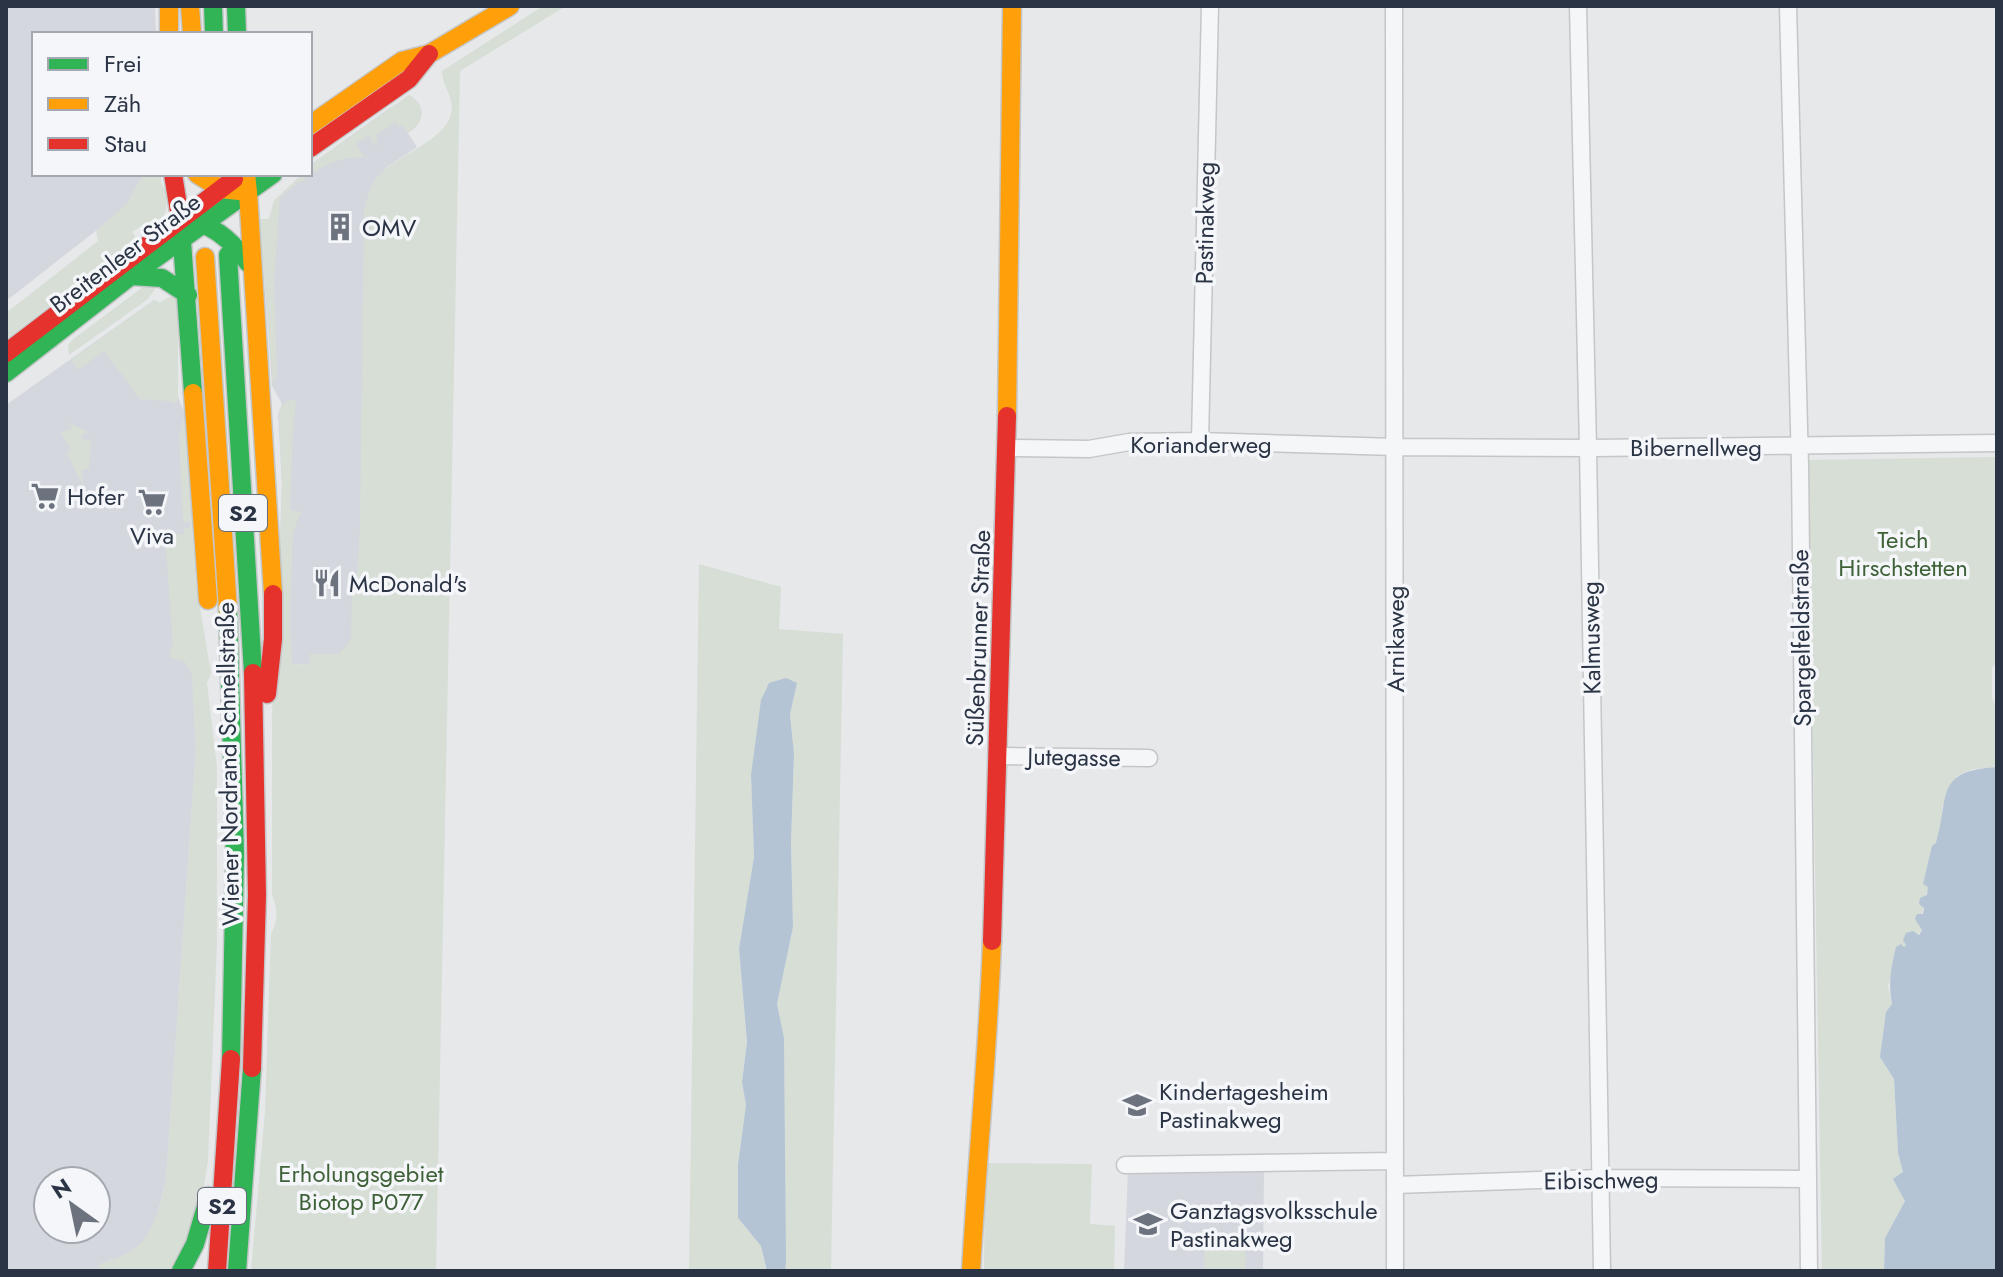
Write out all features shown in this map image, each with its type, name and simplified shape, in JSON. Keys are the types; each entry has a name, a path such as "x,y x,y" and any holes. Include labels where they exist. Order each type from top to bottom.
{"main road":[{"path":"169,6 169,32"},
{"path":"190,6 192,32"},
{"path":"213,6 214,32"},
{"path":"236,6 237,32"},
{"path":"312,124 402,61 429,54 510,6"},
{"name":"Süßenbrunner Straße","path":"971,1271 979,1127 988,1054 998,756 1007,448 1012,6"},
{"path":"312,147 409,79 429,54"},
{"path":"173,176 188,295 207,595 220,689 232,718"},
{"path":"200,176 221,189 245,180 273,592 266,756 256,771"},
{"name":"Breitenleer Straße","path":"6,373 204,223 245,180"},
{"name":"Breitenleer Straße","path":"6,353 221,189"},
{"path":"180,218 204,223 232,240 253,270"},
{"name":"Wiener Nordrand Schnellstraße","path":"228,255 256,771 253,1026 237,1271"},
{"name":"Wiener Nordrand Schnellstraße","path":"205,257 232,718 233,936 226,1140 217,1271"},
{"path":"131,276 150,274 164,277 188,295"},
{"path":"181,1271 192,1256 203,1224 214,1154 226,1140"}],"street":[{"name":"Pastinakweg","path":"1200,441 1210,6"},
{"name":"Arnikaweg","path":"1394,6 1395,1271"},
{"name":"Kalmusweg","path":"1578,6 1602,1271"},
{"name":"Spargelfeldstraße","path":"1788,6 1798,447 1809,1271"},
{"name":"Korianderweg","path":"1007,448 1089,449 1129,442 1200,441 1395,447"},
{"name":"Bibernellweg","path":"1395,447 1798,447 1997,443"},
{"name":"Jutegasse","path":"998,756 1149,758"},
{"path":"1125,1165 1395,1161"},
{"name":"Eibischweg","path":"1395,1185 1600,1178 1807,1179"}],"shaded area":[{"path":"6,6 155,6 156,32 32,32 32,176 155,176 125,208 6,301"},
{"path":"391,107 417,147 387,167 374,181 369,194 357,645 337,665 275,664 282,485 278,414 282,404 272,386 260,219 269,219 274,201 300,176 312,176 313,163"},
{"path":"175,294 178,317 178,397 186,417 192,531 192,674 196,748 166,1181 154,1226 145,1240 127,1255 100,1264 100,1271 6,1271 6,405 154,300 160,303"},
{"path":"1128,1168 1264,1171 1263,1271 1124,1271"}],"green space":[{"name":"Erholungsgebiet Biotop P077","path":"543,6 566,6 460,71 436,1271 251,1271 265,1112 271,934 276,914 272,895 272,712 282,485 279,410 287,401 296,400 290,510 301,512 293,533 292,664 309,665 310,654 339,654 351,639 352,584 357,574 360,528 364,210 370,191 383,171 429,141 446,124 452,108 442,71"},
{"path":"409,95 419,103 421,119 408,133 403,125 399,127 395,123 376,135 377,148 368,136 356,144 364,157 344,159 312,174 313,163"},
{"path":"142,176 161,176 167,193 166,210 161,221 146,232 141,226 132,232 137,239 6,339 6,313 98,241 96,231 127,203"},
{"path":"300,176 309,176 299,183 295,182 296,185 280,197 274,281 277,372 273,385 260,219 269,219 274,201"},
{"path":"158,284 148,299 69,355 68,346 72,340 143,287"},
{"path":"175,294 178,399 175,404 140,399 104,351 78,370 71,360 154,300 160,303"},
{"path":"184,417 196,584 211,673 207,683 217,767 217,943 208,1161 198,1223 175,1271 100,1271 99,1264 129,1252 147,1235 158,1211 166,1181 196,748 192,674 185,662 171,658 170,647 173,647 165,536 184,534 184,528 190,528 190,522 183,522 179,436"},
{"path":"68,422 89,432 82,435 84,441 91,439 89,469 82,470 83,487 67,452 71,449 61,433 72,428"},
{"name":"Teich Hirschstetten","path":"1997,457 1997,661 1992,668 1992,698 1997,709 1997,767 1973,769 1957,776 1942,807 1943,823 1922,914 1917,914 1922,930 1894,956 1888,986 1892,1005 1880,1057 1894,1079 1898,1153 1905,1201 1885,1238 1884,1271 1822,1271 1808,460"},
{"path":"699,564 781,587 779,629 843,634 831,1271 785,1271 784,1038 777,1004 793,927 791,843 794,754 790,713 797,683 751,775 754,857 739,950 747,1042 742,1082 746,1105 738,1164 738,1218 761,1246 767,1271 689,1271"},
{"path":"985,1163 1092,1164 1090,1224 1115,1226 1114,1271 984,1271"},
{"path":"1205,1236 1246,1237 1245,1271 1204,1271"}],"water":[{"path":"786,678 797,683 790,714 794,754 791,843 793,927 777,1004 784,1038 786,1262 785,1271 767,1271 761,1246 738,1218 738,1164 746,1105 742,1082 747,1042 739,949 754,857 751,775 761,700 769,683"},
{"path":"1997,767 1997,1271 1884,1271 1885,1238 1905,1201 1893,1179 1903,1172 1898,1153 1894,1079 1880,1057 1886,1012 1892,1004 1890,982 1894,954 1896,947 1906,945 1903,940 1906,933 1913,931 1919,935 1922,930 1915,919 1917,914 1923,914 1920,898 1927,895 1928,887 1923,884 1948,789 1962,774"}],"traffic: fast":[{"path":"213,6 214,32"},
{"path":"236,6 237,32"},
{"path":"6,373 131,276 270,176"},
{"path":"180,218 219,233 248,263"},
{"path":"181,228 193,393"},
{"path":"228,255 253,673"},
{"path":"131,276 162,278 188,295"},
{"path":"228,610 235,854 231,1059"},
{"path":"237,1271 252,1068"},
{"path":"181,1271 195,1244 209,1196"}],"traffic: slow":[{"path":"169,6 169,32"},
{"path":"190,6 192,32"},
{"path":"312,124 402,61 429,54 510,6"},
{"path":"1007,416 1012,6"},
{"path":"200,176 221,189 248,192 246,176"},
{"path":"248,192 273,594"},
{"path":"205,257 228,610"},
{"path":"193,393 208,600"},
{"path":"971,1271 992,941"}],"traffic: jam":[{"path":"312,147 409,79 429,54"},
{"path":"173,176 180,218"},
{"path":"6,353 234,179"},
{"path":"992,941 1007,416"},
{"path":"267,694 273,639 273,594"},
{"path":"252,1068 257,895 253,673"},
{"path":"217,1271 231,1059"}],"place":[{"name":"OMV","path":"340,227"},
{"name":"Hofer","path":"45,496"},
{"name":"Viva","path":"152,502"},
{"name":"McDonald's","path":"327,583"},
{"name":"Kindertagesheim Pastinakweg","path":"1137,1105"},
{"name":"Ganztagsvolksschule Pastinakweg","path":"1148,1224"}]}
